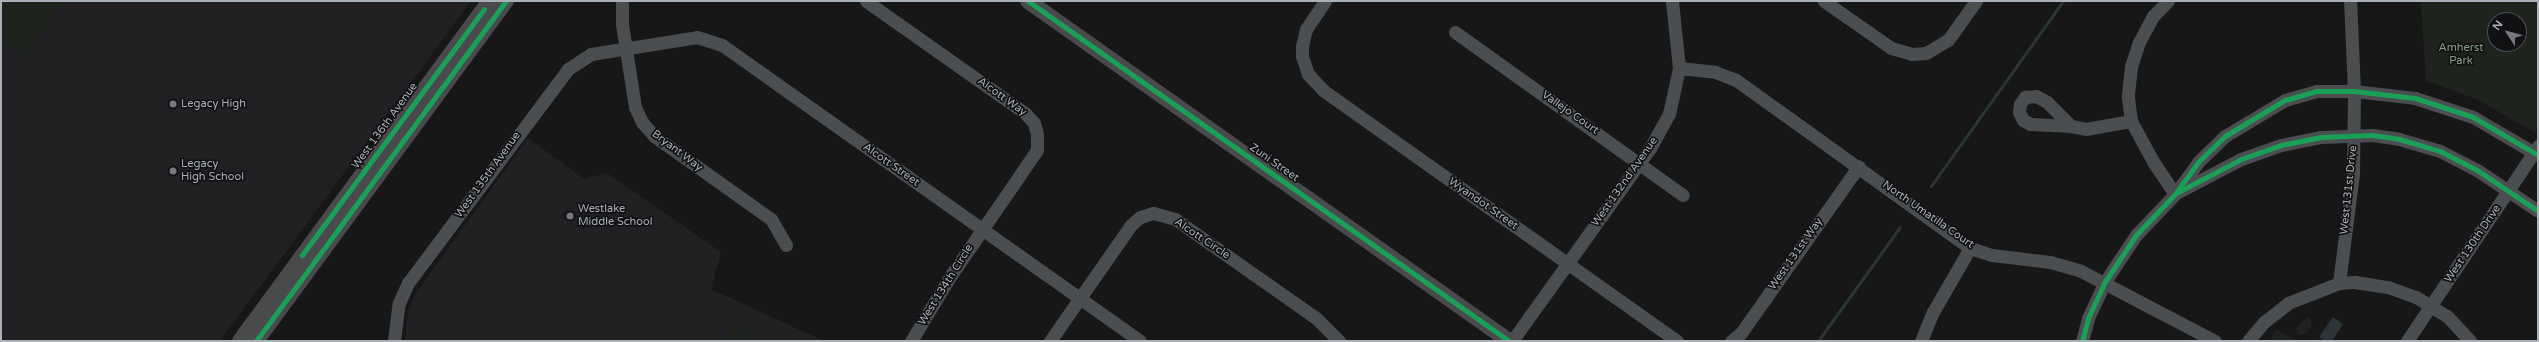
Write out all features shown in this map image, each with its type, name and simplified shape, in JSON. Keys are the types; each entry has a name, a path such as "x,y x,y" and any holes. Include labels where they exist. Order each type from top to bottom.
{"main road":[{"name":"West 136th Avenue","path":"247,339 489,9 506,1"},
{"name":"Zuni Street","path":"1028,1 1509,341"}],"street":[{"name":"Bryant Way","path":"622,1 626,48 635,107 642,122 654,136 771,219 786,245"},
{"name":"Alcott Way","path":"866,1 1025,113 1043,132 1037,150 982,229"},
{"name":"Wyandot Street","path":"1325,1 1306,29 1302,56 1312,79 1332,98 1677,341"},
{"name":"West 132nd Avenue","path":"1512,341 1639,163 1669,114 1679,68 1672,1"},
{"path":"1824,1 1893,49 1912,54 1938,48 1952,35 1976,1"},
{"path":"2168,1 2145,29 2134,54 2129,83 2131,121 2154,164 2175,194"},
{"name":"West 131st Drive","path":"2339,283 2353,174 2354,91 2350,1"},
{"name":"Vallejo Court","path":"1455,32 1683,195"},
{"name":"Alcott Street","path":"626,48 697,37 722,45 1140,341"},
{"name":"West 135th Avenue","path":"394,341 399,303 408,283 552,89 581,58 626,48"},
{"name":"North Umatilla Court","path":"1679,68 1715,72 1730,77 1859,166 1970,248 2012,259 2050,262 2081,272 2215,341"},
{"path":"2082,341 2088,318 2104,283 2136,235 2175,194 2198,162 2225,136 2263,111 2285,100 2316,91 2354,91 2415,98 2447,106 2473,117 2537,151"},
{"path":"2071,126 2086,129 2131,121"},
{"path":"2175,194 2241,159 2281,145 2321,137 2354,134 2399,139 2440,151 2477,170 2538,211"},
{"name":"West 130th Drive","path":"2407,341 2430,305 2537,151"},
{"name":"West 131st Way","path":"1731,341 1741,333 1859,166"},
{"name":"Alcott Circle","path":"1079,298 1130,225 1149,208 1175,219 1316,318 1334,333 1339,341"},
{"name":"West 134th Circle","path":"911,341 950,274 982,229"},
{"path":"1921,341 1933,312 1970,248"},
{"path":"2248,341 2264,322 2288,303 2339,283 2355,282 2388,287 2430,305 2447,316 2470,341"},
{"path":"1050,341 1079,298"}],"shaded area":[{"name":"Legacy High School","path":"1,1 471,1 220,341 1,341"},
{"name":"Westlake Middle School","path":"528,138 584,179 607,173 721,252 711,289 824,341 405,341 408,315 414,296"},
{"path":"2333,317 2343,324 2332,341 2325,341 2319,337"}],"green space":[{"path":"1,1 62,1 52,20 26,54 19,54 1,42"},
{"name":"Amherst Park","path":"2421,1 2538,1 2538,128 2535,133 2479,100 2426,81"},
{"path":"2307,318 2311,320 2311,326 2306,334 2299,335 2296,328"},
{"path":"734,324 758,341 721,341"},
{"path":"2276,329 2298,341 2270,341"}],"waterway":[{"path":"1931,186 2063,1"},
{"path":"1818,341 1900,227"}],"cycle path":[{"path":"256,341 506,1"},
{"path":"1028,1 1509,341"},
{"path":"302,255 484,9"},
{"path":"2082,341 2088,318 2104,283 2136,235 2175,194 2198,162 2225,136 2285,100 2316,91 2354,91 2415,98 2473,117 2538,155"},
{"path":"2178,192 2241,159 2281,145 2321,137 2372,135 2399,139 2440,151 2477,170 2538,211"}],"place":[{"name":"Legacy High","path":"173,104"},
{"name":"Legacy High School","path":"173,171"},
{"name":"Westlake Middle School","path":"570,216"}]}
